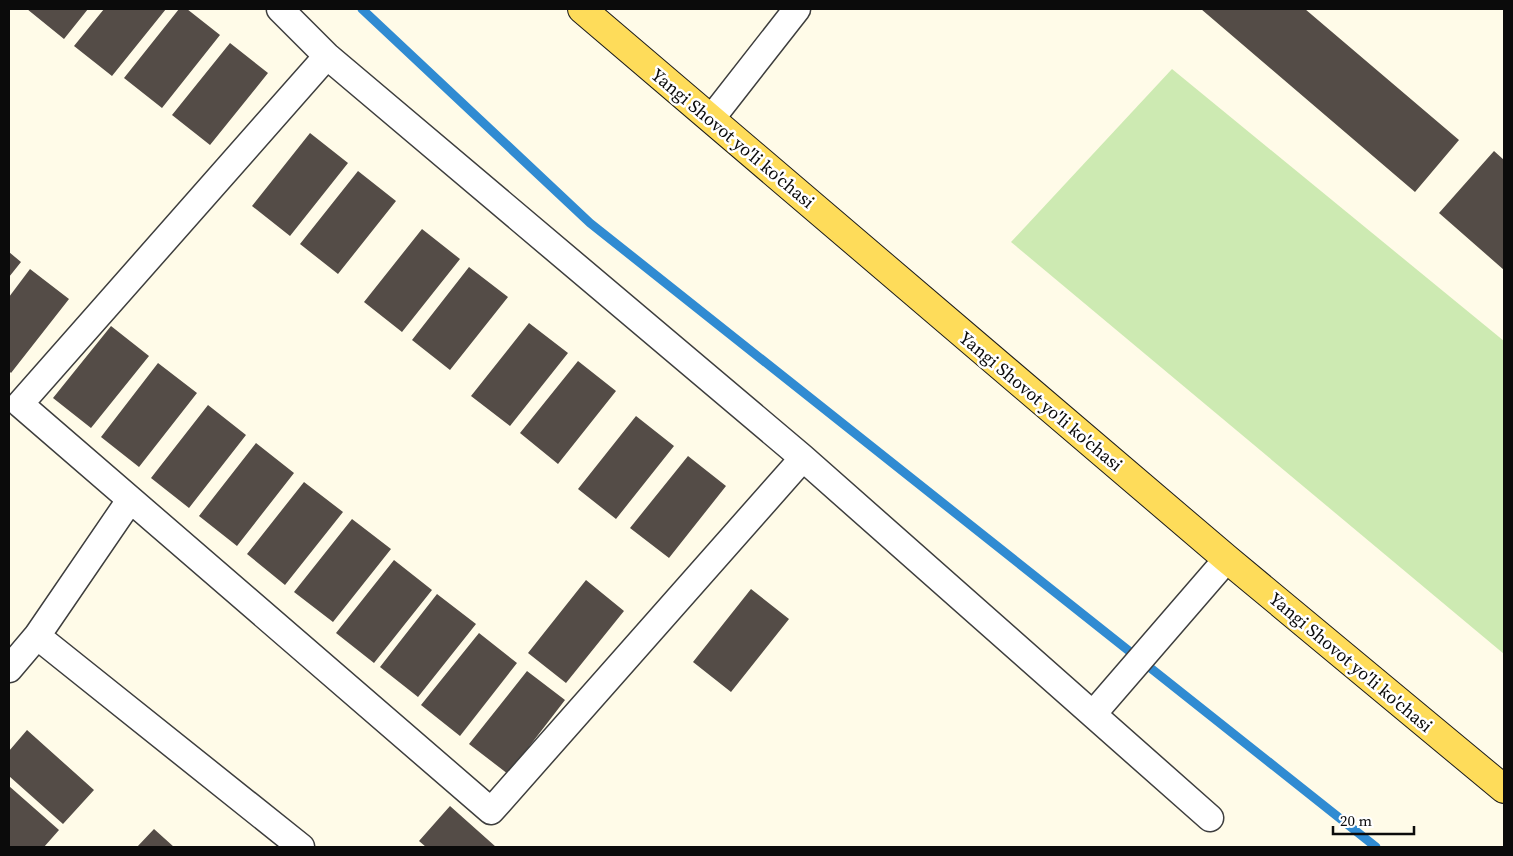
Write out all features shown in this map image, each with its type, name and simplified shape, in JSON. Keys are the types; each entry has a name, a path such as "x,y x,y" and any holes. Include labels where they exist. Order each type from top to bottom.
{"main road":[{"name":"Yangi Shovot yo'li ko'chasi","path":"582,9 1227,559 1504,789"}],"street":[{"path":"280,9 327,56 803,458 1210,818"},
{"path":"711,119 797,9"},
{"path":"327,56 20,404 491,811 803,458"},
{"path":"9,669 37,636 130,500"},
{"path":"1093,714 1227,559"},
{"path":"37,636 301,847"}],"green space":[{"path":"1172,69 1504,341 1504,654 1011,242"}],"building":[{"path":"27,9 88,9 64,39"},
{"path":"104,9 166,9 112,76 74,46"},
{"path":"179,9 187,9 220,35 162,108 124,78"},
{"path":"1201,9 1305,9 1459,140 1415,192"},
{"path":"230,43 268,73 210,145 172,115"},
{"path":"310,133 348,163 290,236 252,206"},
{"path":"1494,151 1504,160 1504,270 1439,213"},
{"path":"358,171 396,201 338,274 300,244"},
{"path":"422,229 460,259 402,332 364,302"},
{"path":"9,252 21,262 9,277"},
{"path":"469,267 508,297 450,370 412,340"},
{"path":"30,269 69,299 11,373 9,371 9,297"},
{"path":"529,323 568,353 510,426 471,396"},
{"path":"111,326 149,356 91,428 53,398"},
{"path":"578,361 616,391 558,464 520,433"},
{"path":"158,363 197,393 139,467 101,437"},
{"path":"208,405 246,435 189,508 151,478"},
{"path":"636,416 674,446 616,519 578,489"},
{"path":"256,443 294,473 237,546 199,516"},
{"path":"688,456 726,486 669,558 630,528"},
{"path":"304,482 343,512 285,585 247,554"},
{"path":"352,519 391,549 333,622 294,592"},
{"path":"394,560 432,590 374,663 336,633"},
{"path":"586,580 624,611 566,683 528,653"},
{"path":"751,589 789,619 731,692 693,662"},
{"path":"437,594 476,624 418,697 380,667"},
{"path":"479,633 517,663 460,736 421,705"},
{"path":"527,671 565,700 508,774 469,744"},
{"path":"27,730 94,790 63,824 9,776 9,751"},
{"path":"9,786 59,830 44,847 9,847"},
{"path":"450,806 496,847 426,847 419,841"},
{"path":"154,829 174,847 137,847"}],"waterway":[{"path":"362,9 590,223 1376,847"}]}
